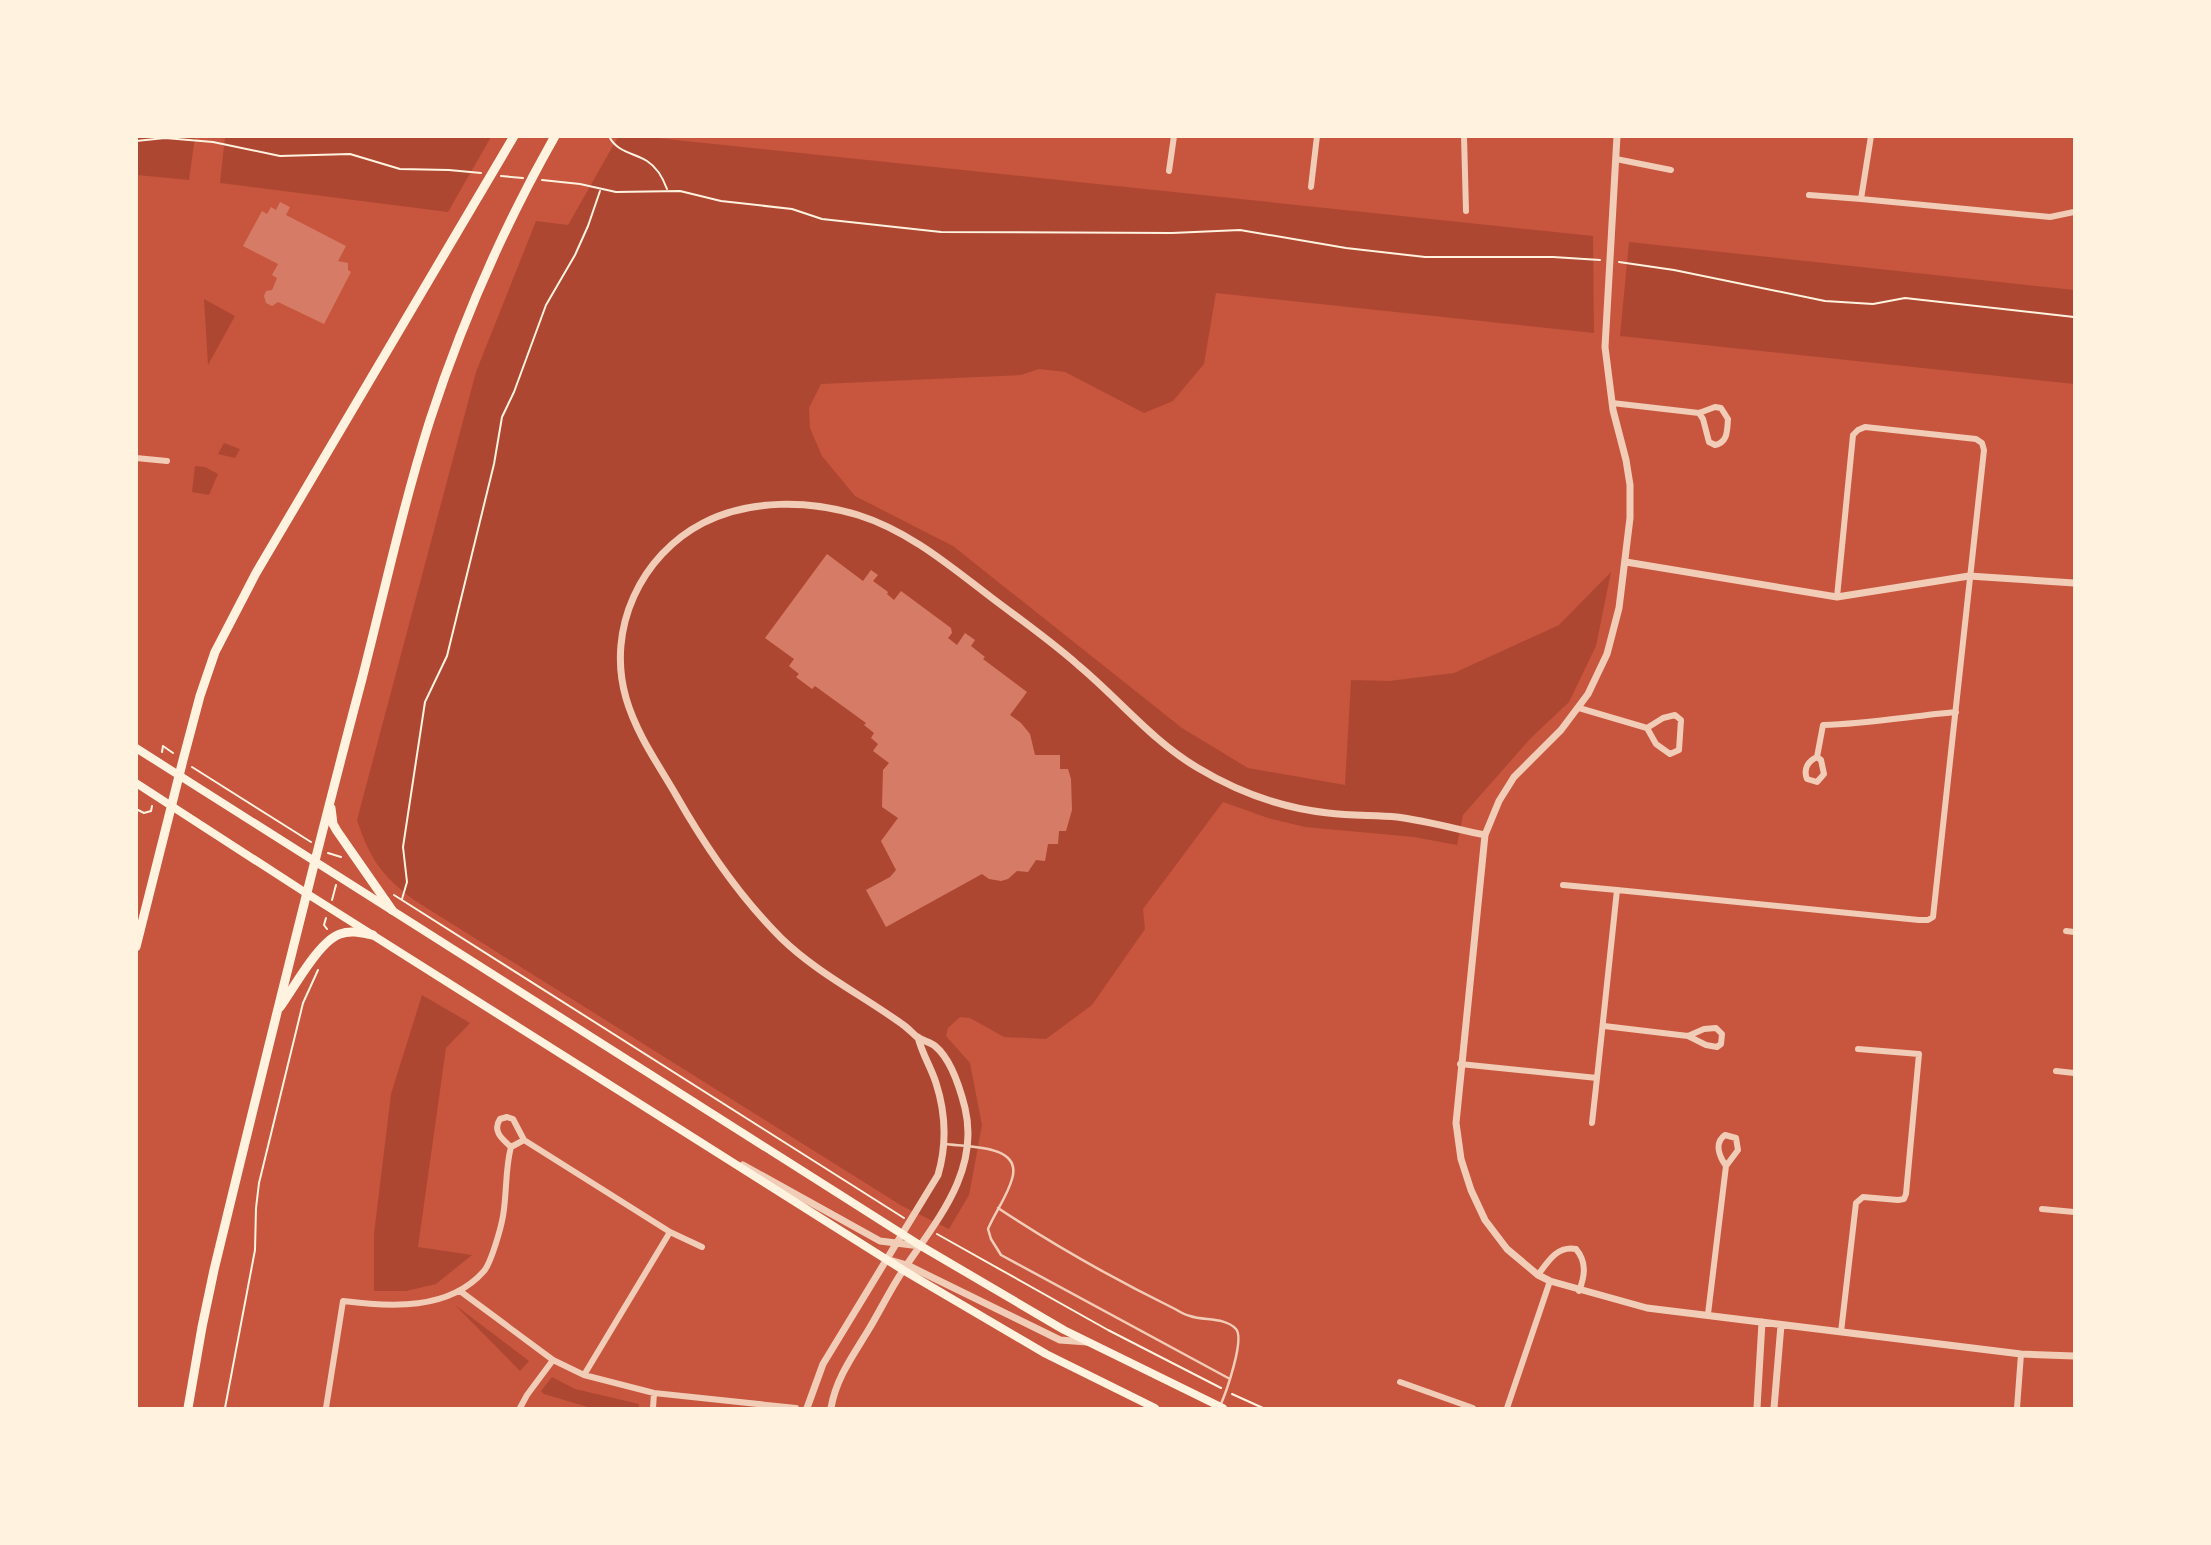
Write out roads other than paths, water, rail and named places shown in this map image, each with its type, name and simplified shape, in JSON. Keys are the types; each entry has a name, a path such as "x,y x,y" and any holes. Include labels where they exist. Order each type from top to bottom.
{"main road":[{"path":"136,947 178,776 209,669 240,600 514,136"},
{"path":"188,1409 201,1327 277,1011 430,420 495,252 522,195 555,136"},
{"path":"136,748 921,1246 1087,1342 1220,1408"},
{"path":"136,783 329,908 886,1259 905,1267 1046,1353 1155,1409"},
{"path":"331,797 332,817 337,831 392,910"},
{"path":"277,1011 318,952 332,937 351,932 373,934"}],"street":[{"path":"1169,171 1174,136"},
{"path":"1311,187 1317,136"},
{"path":"1464,136 1466,211"},
{"path":"1617,136 1605,346 1612,403 1630,485 1626,562 1612,638 1598,674 1579,708 1514,777 1499,801 1485,835 1456,1123 1461,1159 1471,1191 1485,1220 1507,1249 1538,1275 1579,1291 1647,1308 2021,1354 2074,1356"},
{"path":"1861,199 1871,136"},
{"path":"1616,159 1671,170"},
{"path":"1809,195 2050,217 2074,212"},
{"path":"1612,403 1699,413 1715,407 1721,408 1728,419 1725,440 1721,444 1709,442 1699,413"},
{"path":"1563,885 1928,920 1933,917 1984,450 1982,443 1976,439 1865,427 1853,435 1837,597"},
{"path":"136,457 167,461"},
{"path":"831,1409 844,1370 905,1267 951,1200 961,1179 967,1147 967,1118 956,1080 937,1047 828,977 783,940 741,893 691,820 637,726 625,697 620,666 622,635 627,611 637,588 657,558 670,545 685,533 719,514 760,506 802,505 844,511 882,524 916,542 950,566 1079,665 1156,739 1217,779 1252,795 1289,806 1332,813 1398,817 1485,835"},
{"path":"1626,562 1837,597 1969,576 2074,583"},
{"path":"1579,708 1647,728 1661,749 1670,754 1679,750 1682,725 1678,718 1670,715 1647,728"},
{"path":"1817,757 1823,725 1862,724 1914,715 1956,712"},
{"path":"1592,1124 1618,890"},
{"path":"2066,931 2074,932"},
{"path":"1604,1027 1688,1036 1712,1048 1717,1048 1723,1040 1720,1030 1711,1027 1688,1036"},
{"path":"807,1409 823,1364 938,1175 945,1144 943,1107 918,1037"},
{"path":"1841,1332 1856,1203 1863,1197 1898,1200 1904,1199 1906,1194 1919,1054 1858,1049"},
{"path":"1460,1064 1597,1078"},
{"path":"2056,1071 2074,1073"},
{"path":"326,1409 343,1301 388,1306 421,1303 460,1291 485,1270 502,1221 511,1147 498,1133 497,1125 500,1119 513,1119 524,1140 670,1232 702,1247"},
{"path":"1708,1314 1726,1166 1738,1150 1738,1143 1732,1136 1726,1135 1720,1138 1718,1151 1726,1166"},
{"path":"511,1147 524,1140"},
{"path":"714,1150 880,1241 921,1246"},
{"path":"2042,1209 2074,1212"},
{"path":"584,1375 670,1232"},
{"path":"1538,1275 1551,1257 1562,1249 1576,1249 1581,1255 1585,1275 1579,1291"},
{"path":"905,1267 1060,1340 1087,1342"},
{"path":"1507,1409 1550,1281"},
{"path":"460,1291 553,1360 584,1375 654,1393 796,1409"},
{"path":"1757,1409 1762,1322"},
{"path":"1774,1409 1782,1325"},
{"path":"2017,1409 2021,1354"},
{"path":"520,1409 553,1360"},
{"path":"1401,1382 1473,1409"},
{"path":"653,1409 654,1393"}],"lane":[{"path":"945,1144 993,1149 1010,1160 1013,1175 988,1229 1001,1255 1230,1378"},
{"path":"998,1209 1039,1236 1146,1295 1188,1316 1231,1325 1236,1329 1239,1338 1227,1392 1220,1408"}]}
